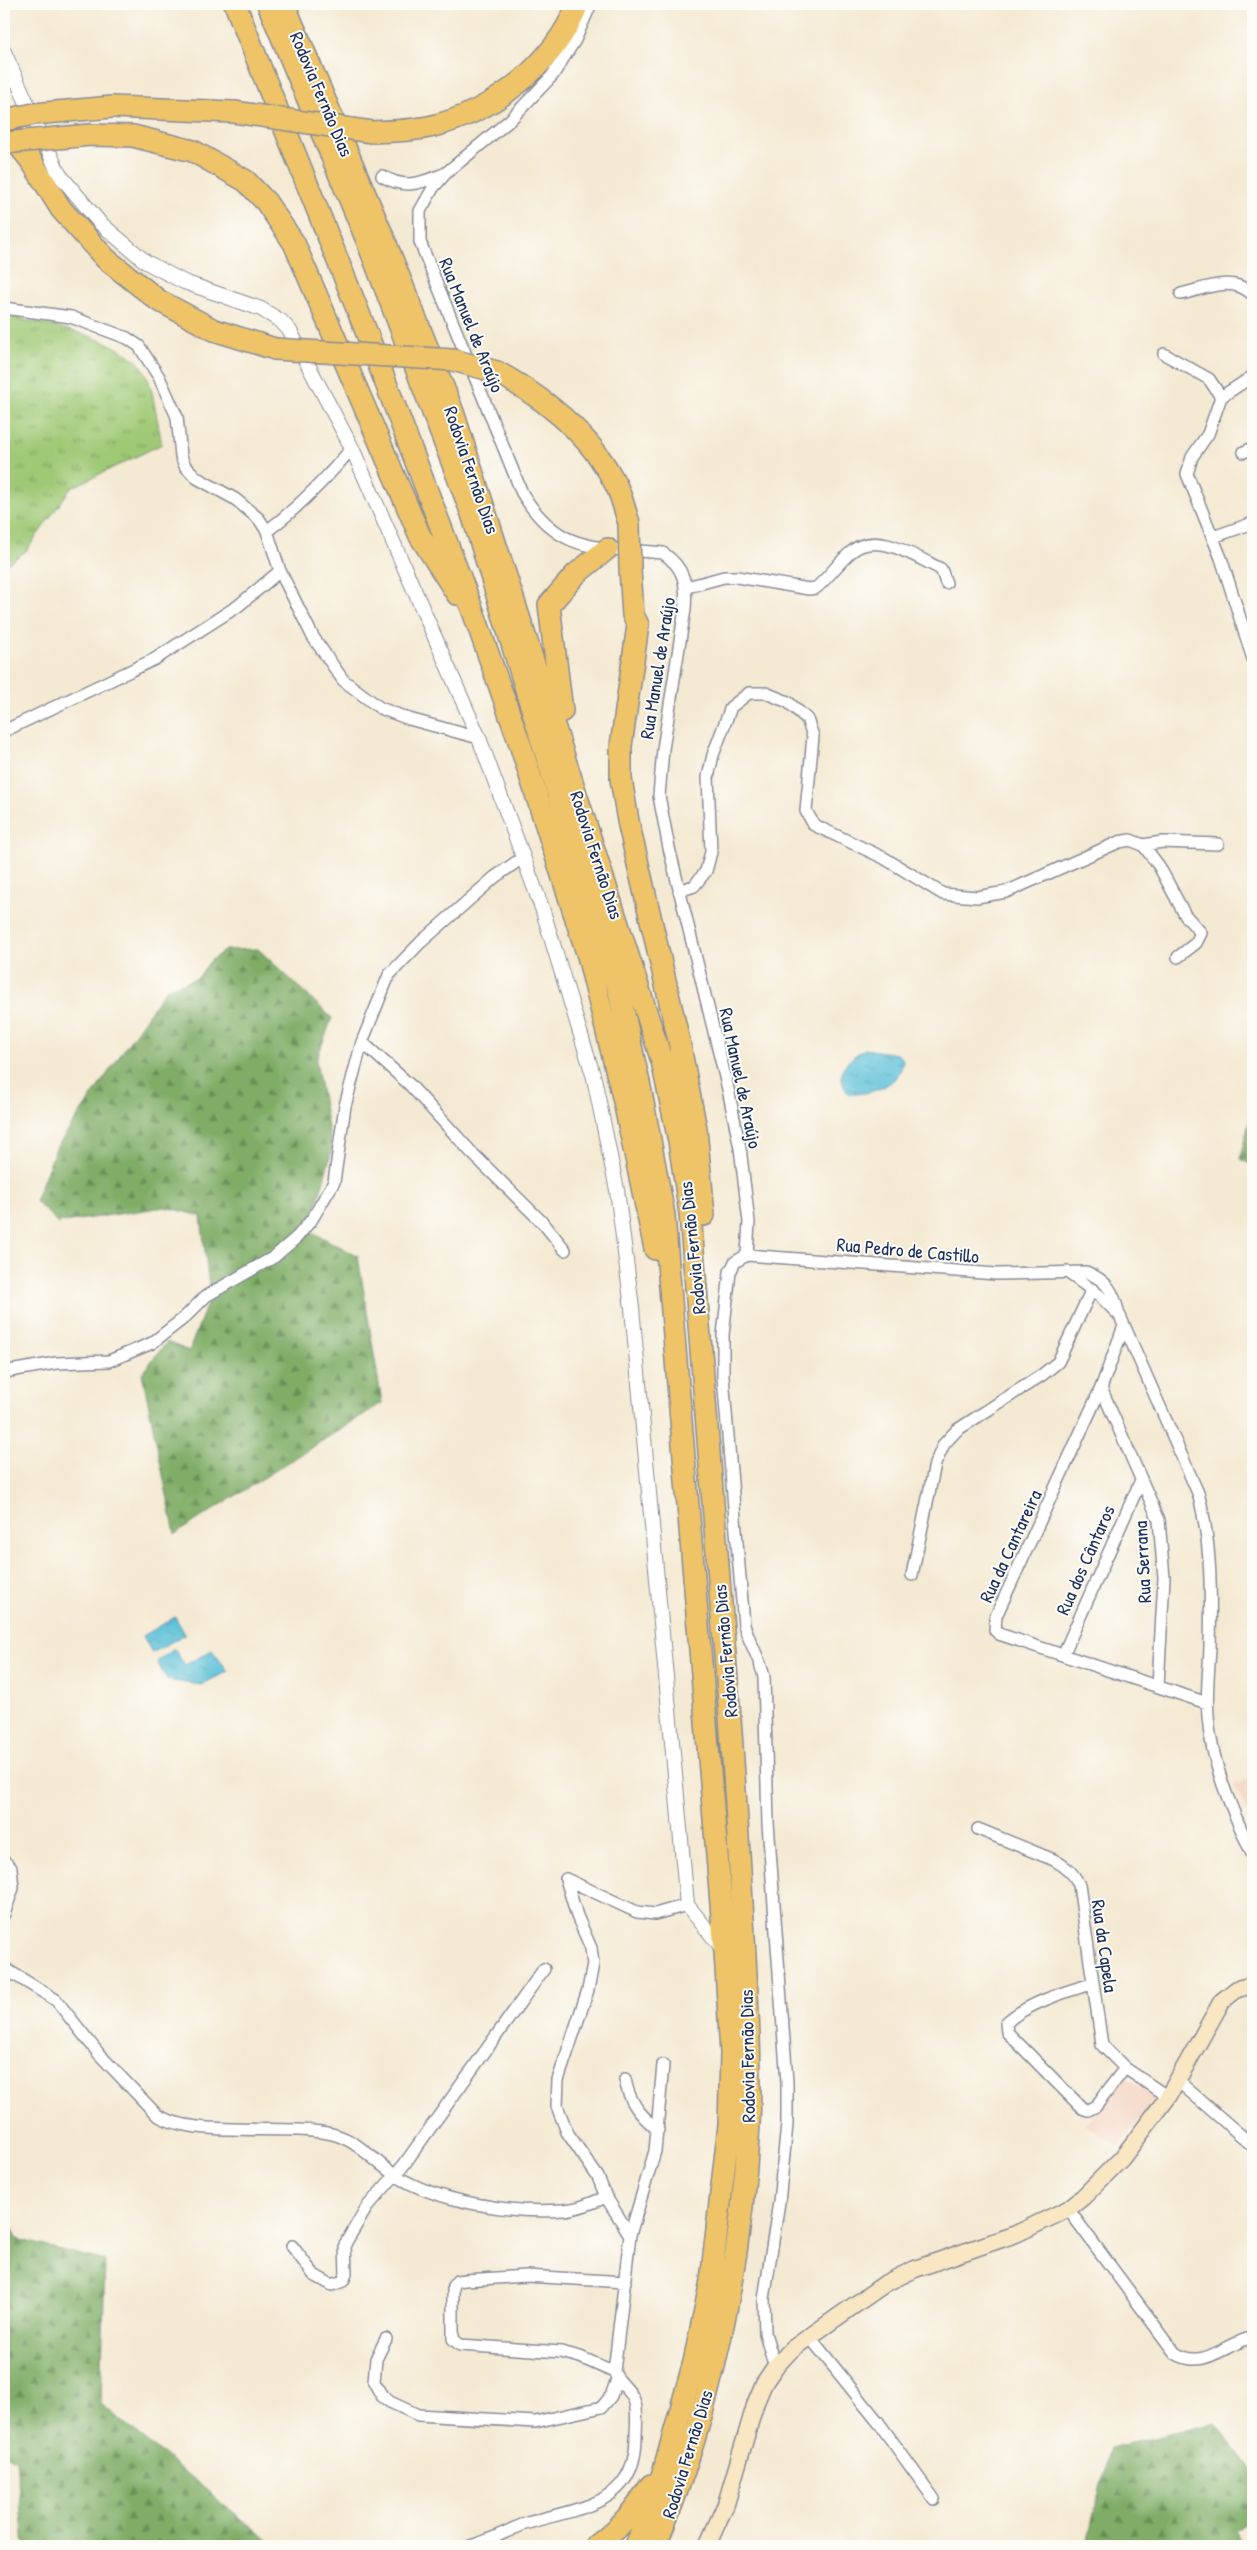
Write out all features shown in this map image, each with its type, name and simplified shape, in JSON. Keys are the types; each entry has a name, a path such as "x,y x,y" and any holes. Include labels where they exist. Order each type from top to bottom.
{"highway":[{"path":"235,4 366,331 474,614 520,744 588,956 624,1101 675,1348"},
{"name":"Rodovia Fernão Dias","path":"268,4 366,238 472,514 619,991 641,1092 664,1215 725,1952 731,2053 730,2125 710,2281 694,2362 664,2470 636,2546"},
{"name":"Rodovia Fernão Dias","path":"284,4 382,234 453,412 568,764 662,1061 674,1118 690,1214 736,1797 750,2053 748,2127 730,2283 713,2366 694,2441 672,2507 655,2546"},
{"path":"4,120 34,114 112,106 234,112 372,132 427,127 482,109 515,86 540,62 563,34 578,4"},
{"path":"4,127 32,162 61,209 106,259 158,300 214,330 275,349 453,360 497,372 531,391 581,435 600,458 617,488 629,523 632,615 638,625 621,746 621,779 628,822 679,1041 696,1129 715,1369 710,1462"},
{"path":"4,143 90,135 133,136 193,151 246,181 266,202 294,243 420,536 454,592 474,614"},
{"path":"568,764 550,605 576,574 607,549"},
{"path":"674,1118 704,1220"},
{"path":"596,2546 612,2535 629,2517 654,2480 664,2470"}],"main road":[{"path":"707,2546 726,2504 756,2402 764,2383 774,2367 809,2336 886,2283 915,2269 1016,2234 1068,2208 1099,2183 1122,2158 1168,2097 1222,2001 1237,1989 1253,1984"}],"street":[{"name":"Rua Manuel de Araújo","path":"591,4 575,40 552,76 510,120 446,173 433,188 420,211 420,242 522,493 534,514 563,537 581,545 663,553 679,568 687,587 662,749 659,796 679,891 728,1089 740,1148 749,1222 747,1254"},
{"path":"4,52 60,174 100,223 146,262 184,282 261,309 281,321 290,331 352,448 479,738 542,908 594,1078 617,1190 632,1308 687,1905 725,1952"},
{"path":"382,176 404,185 446,173"},
{"path":"1181,294 1226,283 1240,286 1253,295"},
{"path":"4,308 72,317 127,338 139,346 159,377 176,417 181,456 185,466 196,478 235,499 259,520 267,531 280,571 313,637 343,680 380,708 409,719 479,738"},
{"path":"1164,354 1209,380 1221,397"},
{"path":"1253,376 1221,397 1208,434 1192,458 1187,474 1212,537 1253,660"},
{"path":"267,531 290,514 326,480 352,448"},
{"path":"1212,537 1253,523"},
{"path":"687,587 724,578 737,577 809,589 816,588 853,550 878,543 892,547 940,569 946,583"},
{"path":"4,731 155,659 238,606 280,571"},
{"path":"679,891 694,886 706,871 711,852 708,777 713,755 731,707 749,693 766,693 788,702 807,719 813,736 806,811 814,825 884,858 943,894 977,897 1006,892 1119,842 1130,840 1143,845 1162,842 1218,844"},
{"path":"1143,845 1159,866 1185,915 1201,933 1196,944 1178,957"},
{"path":"4,1372 56,1363 109,1361 152,1344 184,1318 206,1296 268,1261 297,1237 312,1220 334,1182 344,1106 362,1042 382,989 395,966 495,877 522,858"},
{"path":"362,1042 404,1080 472,1153 544,1224 565,1250"},
{"path":"747,1254 734,1262 730,1272 723,1335 723,1377 744,1625 750,1645 760,1660 764,1677 768,1824 777,1918 787,2082 787,2125 779,2202 764,2299 765,2334 774,2367"},
{"name":"Rua Pedro de Castillo","path":"747,1254 996,1274 1086,1272 1098,1277 1109,1286 1115,1295 1122,1321"},
{"path":"1067,1272 1092,1289 1122,1321 1189,1472 1205,1518 1211,1595 1207,1703 1212,1749 1218,1770 1253,1856"},
{"path":"912,1575 935,1464 944,1444 957,1430 1042,1376 1058,1362 1092,1289"},
{"name":"Rua da Cantareira","path":"1122,1321 1100,1388 994,1624 995,1630 999,1634 1207,1703"},
{"name":"Rua Serrana","path":"1100,1388 1156,1511 1161,1536 1164,1578 1158,1686"},
{"name":"Rua dos Cântaros","path":"1063,1655 1141,1480"},
{"name":"Rua da Capela","path":"978,1828 1060,1863 1074,1875 1078,1885 1102,2045 1125,2068 1168,2097"},
{"path":"4,1861 11,1868 13,1888 4,1914"},
{"path":"630,2235 606,2197 598,2178 567,2132 557,2106 558,2080 588,1990 593,1964 591,1948 577,1916 566,1879 622,1907 637,1912 655,1914 687,1905"},
{"path":"4,1968 56,2000 99,2054 157,2115 166,2120 183,2126 277,2129 341,2136 372,2155 394,2174 418,2187 448,2198 497,2206 563,2210 581,2207 606,2197"},
{"path":"292,2246 320,2280 332,2285 343,2281 346,2274 345,2244 367,2207 403,2166 544,1968"},
{"path":"1093,1984 1041,2003 1012,2017 1006,2024 1006,2032 1082,2108 1088,2110 1096,2106 1125,2068"},
{"path":"386,2339 376,2359 374,2382 382,2396 418,2416 535,2422 602,2407 610,2396 616,2376 630,2235 652,2166 658,2130 663,2065"},
{"path":"625,2079 631,2102 640,2114 658,2130"},
{"path":"1178,2081 1253,2146"},
{"path":"1068,2208 1175,2353 1183,2358 1198,2361 1232,2344 1253,2337"},
{"path":"470,2546 484,2543 522,2525 601,2501 620,2488 634,2461 636,2449 636,2412 631,2394 616,2376 580,2357 560,2352 460,2345 453,2339 453,2286 457,2281 526,2276 625,2282"},
{"path":"809,2336 879,2423 934,2499"}],"shaded area":[{"path":"1253,1777 1253,1824 1234,1785"},
{"path":"1125,2077 1156,2098 1118,2146 1085,2125"}],"green space":[{"path":"4,316 60,328 103,341 122,350 137,361 149,380 162,444 71,488 26,551 4,566"},
{"path":"258,949 332,1018 316,1061 332,1150 310,1231 358,1256 382,1403 175,1534 142,1373 167,1342 189,1351 210,1296 201,1216 165,1207 58,1223 35,1201 56,1148 166,989 198,978 210,961 225,950"},
{"path":"1253,1106 1253,1166 1240,1159"},
{"path":"4,2206 17,2239 105,2261 101,2404 275,2546 24,2546 16,2460 4,2453"},
{"path":"1216,2423 1253,2473 1253,2517 1234,2532 1244,2546 1086,2546 1110,2448"}],"water":[{"path":"865,1049 897,1054 903,1059 901,1068 897,1076 884,1087 867,1093 849,1094 842,1080 842,1073 847,1063"},
{"path":"175,1617 185,1634 152,1653 143,1636"},
{"path":"174,1649 185,1665 212,1650 228,1671 201,1685 167,1680 157,1662"}]}
